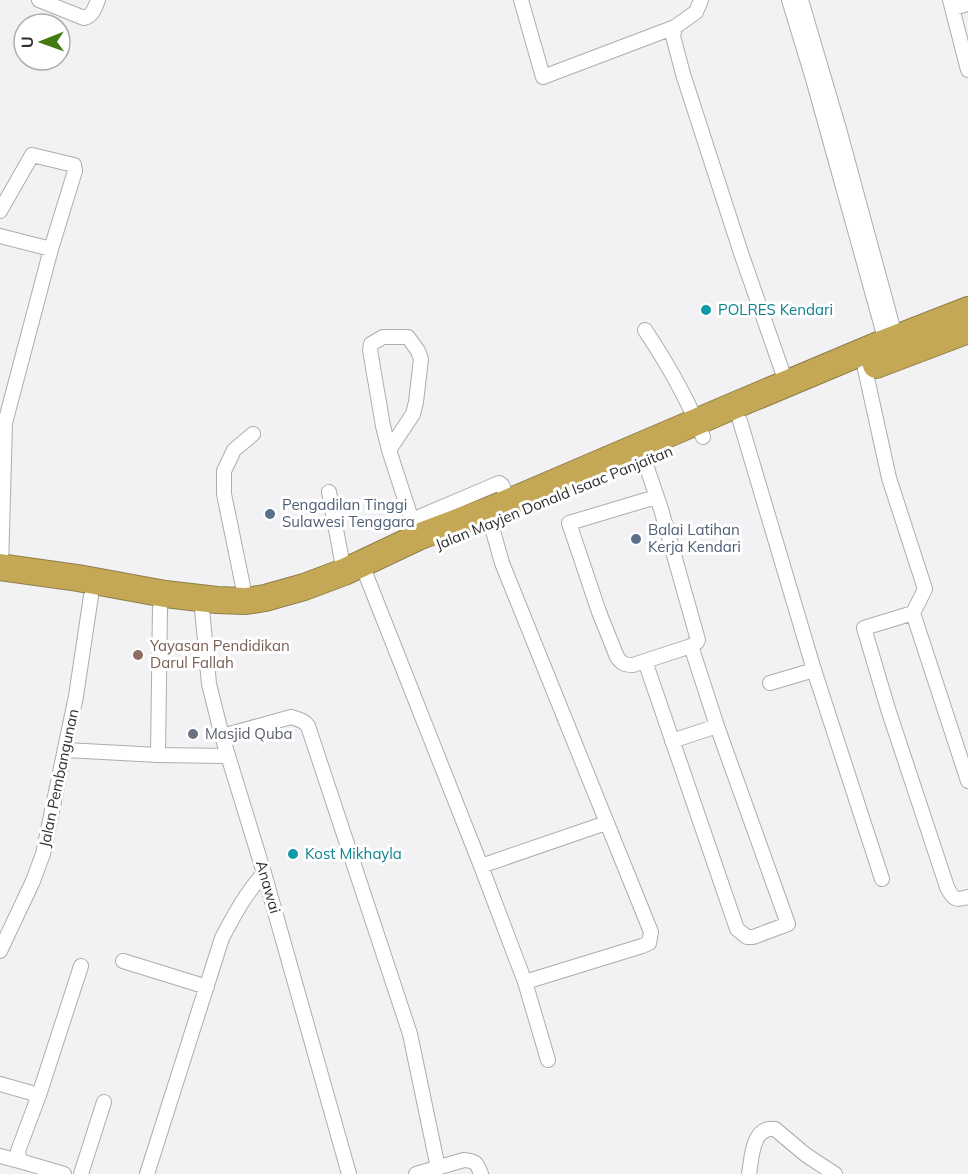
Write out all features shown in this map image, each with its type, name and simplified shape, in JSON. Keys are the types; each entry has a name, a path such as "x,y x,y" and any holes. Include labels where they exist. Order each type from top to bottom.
{"highway":[{"name":"Jalan Mayjen Donald Isaac Panjaitan","path":"116,594 160,607 201,605 265,598 355,573 557,500 645,462 700,429 787,385 968,310"},
{"name":"Jalan Mayjen Donald Isaac Panjaitan","path":"116,594 165,594 243,614 285,608 315,598 355,573 415,529 509,502 700,429 741,421 865,369 968,330"},
{"path":"0,572 116,594"}],"street":[{"path":"39,0 84,18 90,16 98,0"},
{"path":"521,0 543,77 675,27 696,12 701,0"},
{"path":"789,0 891,340"},
{"path":"801,0 839,129 891,340"},
{"path":"968,4 951,4 968,70"},
{"path":"675,27 673,36 683,74 787,385"},
{"path":"0,211 32,155 74,165 75,171 51,249 5,423 0,572"},
{"path":"0,236 51,249"},
{"path":"645,330 668,367 700,429"},
{"path":"389,450 413,414 416,402 421,359 408,337 383,337 371,344 369,350 389,450 415,529"},
{"path":"865,369 889,478 925,589 913,613 968,781"},
{"path":"741,421 814,670 882,879"},
{"path":"246,601 224,494 224,471 234,450 253,434"},
{"path":"645,462 656,497 698,636 697,642 691,646 633,665 621,664 598,612 570,524 656,497"},
{"path":"329,492 355,573 481,866 525,982 548,1060"},
{"path":"491,524 502,563 651,932 650,942 642,946 525,982"},
{"name":"Jalan Pembangunan","path":"0,951 33,881 43,854 76,696 116,594"},
{"name":"Anawai","path":"201,605 209,684 222,736 264,873 349,1174"},
{"path":"158,755 160,607"},
{"path":"913,613 864,628 947,887 952,897 956,899 968,897"},
{"path":"645,661 737,929 747,937 753,937 788,924 717,726 691,646"},
{"path":"770,683 814,670"},
{"path":"222,736 291,717 305,722 308,726 410,1034 438,1168"},
{"path":"672,741 717,726"},
{"path":"66,750 228,756"},
{"path":"481,866 606,823"},
{"path":"147,1174 222,938 251,887 264,873"},
{"path":"123,961 207,987"},
{"path":"23,1162 19,1158 18,1150 39,1095 81,966"},
{"path":"0,1084 39,1095"},
{"path":"81,1174 104,1102"},
{"path":"749,1174 753,1149 758,1136 770,1128 775,1129 806,1155 835,1174"},
{"path":"0,1156 64,1174"},
{"path":"416,1174 464,1160 478,1164 481,1174"}],"place":[{"name":"POLRES Kendari","path":"706,310"},
{"name":"Pengadilan Tinggi Sulawesi Tenggara","path":"270,514"},
{"name":"Balai Latihan Kerja Kendari","path":"636,539"},
{"name":"Yayasan Pendidikan Darul Fallah","path":"138,655"},
{"name":"Masjid Quba","path":"193,734"},
{"name":"Kost Mikhayla","path":"293,854"}]}
